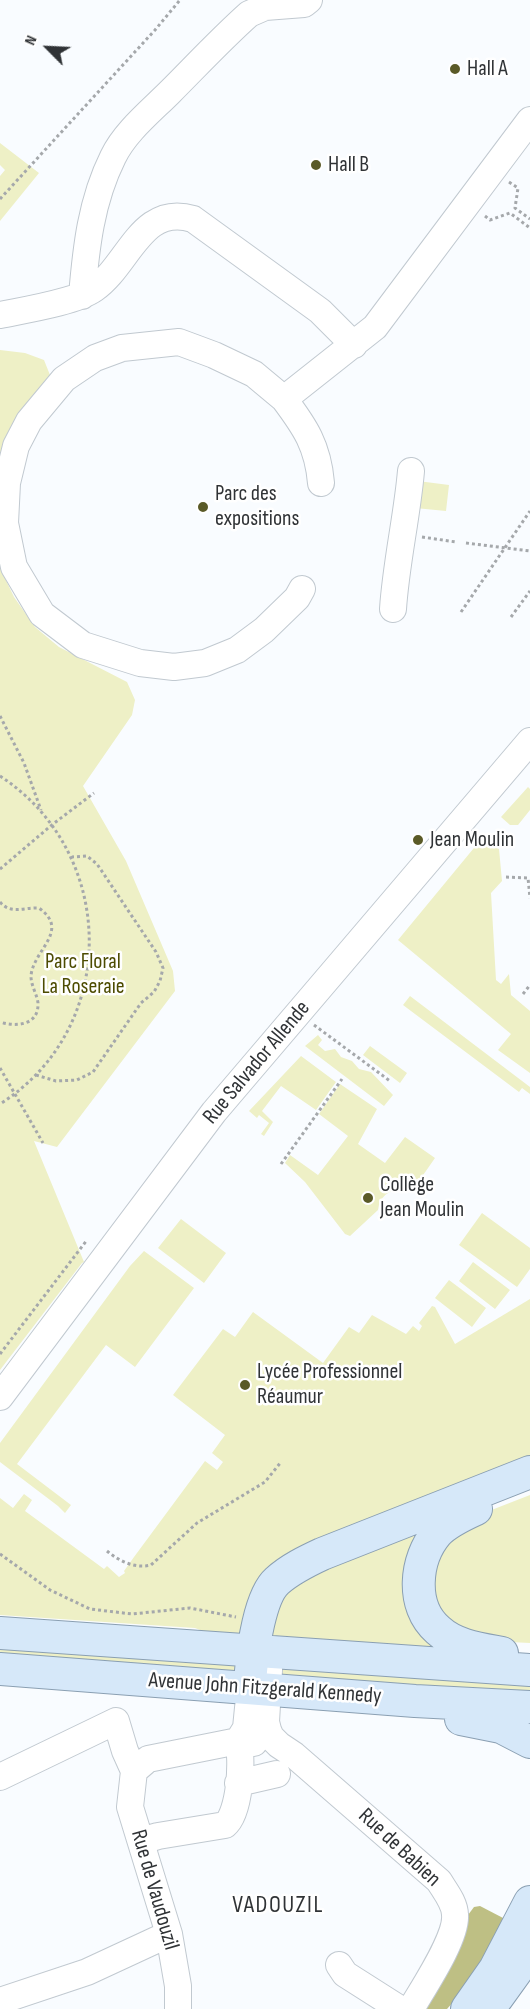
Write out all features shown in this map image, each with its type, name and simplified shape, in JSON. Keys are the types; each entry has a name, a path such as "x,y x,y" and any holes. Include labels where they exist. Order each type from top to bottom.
{"main road":[{"path":"259,1689 260,1621 272,1587 277,1581 303,1563 530,1472"},
{"path":"530,1487 458,1518 438,1532 426,1550 418,1576 419,1595 426,1617 442,1634 469,1647 530,1657"},
{"name":"Avenue John Fitzgerald Kennedy","path":"0,1633 530,1670"},
{"name":"Avenue John Fitzgerald Kennedy","path":"0,1670 415,1701 530,1707"},
{"path":"319,1693 386,1708 501,1727 530,1742"},
{"path":"467,2009 495,1969 530,1902"},
{"path":"488,2009 530,1952"},
{"path":"506,2009 530,1975"}],"street":[{"path":"82,296 86,247 94,206 114,155 134,128 249,14 266,7 304,4 309,0"},
{"path":"284,399 375,327 530,120"},
{"path":"0,315 82,296 96,289 150,225 162,217 183,216 193,219 320,311 354,345"},
{"path":"302,589 297,598 264,630 237,650 205,663 174,667 140,663 83,645 42,614 14,567 5,523 7,483 16,446 29,421 64,379 95,358 122,348 179,342 254,374 284,399 307,429 319,464 321,483"},
{"path":"393,609 411,471"},
{"name":"Rue Salvador Allende","path":"0,1397 214,1112 530,741"},
{"path":"141,1841 225,1825 230,1821 238,1783 240,1749 238,1741 246,1728 259,1689"},
{"path":"259,1689 271,1737 279,1745"},
{"name":"Rue de Vaudouzil","path":"0,1777 116,1721 134,1771 130,1807 169,1934 178,1986 178,2009"},
{"path":"134,1771 148,1759 238,1741 279,1745"},
{"name":"Rue de Babien","path":"279,1745 294,1755 439,1881 451,1901 455,1914 453,1930 411,2009"},
{"path":"238,1783 277,1774"},
{"path":"0,2001 87,1972 169,1934"},
{"path":"339,1965 345,1974 400,2009"}],"path":[{"path":"0,199 180,0"},
{"path":"493,170 518,188 515,207 530,219"},
{"path":"468,203 490,220 510,213 530,228"},
{"path":"461,612 530,511"},
{"path":"404,535 456,542"},
{"path":"466,543 530,551"},
{"path":"511,617 530,591"},
{"path":"0,716 24,763 42,811"},
{"path":"0,776 16,786 42,811 53,824 72,857 84,889 89,922 90,955 84,988 73,1020 57,1049 36,1075 0,1104"},
{"path":"0,869 94,793"},
{"path":"36,1075 56,1081 77,1080 93,1072 141,1003 154,992 163,968 156,952 97,864 87,856 72,857"},
{"path":"506,878 528,878 530,897"},
{"path":"0,902 4,907 14,910 39,908 52,923 51,934 31,976 38,1002 37,1011 22,1025 0,1022"},
{"path":"523,994 530,985"},
{"path":"322,1032 390,1081"},
{"path":"0,1068 44,1143"},
{"path":"281,1164 342,1079"},
{"path":"0,1354 87,1240"},
{"path":"106,1551 117,1559 135,1566 151,1565 197,1523 265,1482 281,1462"},
{"path":"0,1554 50,1590 90,1609 132,1614 190,1608 260,1621"}],"green space":[{"path":"0,143 39,173 0,221 0,176 5,170 0,165"},
{"path":"0,350 25,353 44,360 50,375 0,486"},
{"path":"418,481 449,485 446,511 415,508"},
{"name":"Parc Floral La Roseraie","path":"0,549 2,572 14,597 35,627 59,647 127,682 135,700 132,715 83,786 126,861 173,971 175,991 57,1147 34,1141 84,1262 0,1370"},
{"path":"528,787 530,789 530,810 518,825 510,825 501,817"},
{"path":"483,837 499,849 502,881 491,893 496,980 501,984 509,974 511,995 530,1011 530,1073 498,1050 511,1034 398,940"},
{"path":"410,996 530,1087 530,1094 522,1088 519,1092 403,1005"},
{"path":"318,1035 322,1040 318,1045 325,1051 335,1049 341,1057 352,1061 359,1069 371,1072 393,1095 384,1106 305,1046"},
{"path":"370,1046 407,1073 400,1083 363,1055"},
{"path":"301,1056 336,1082 316,1110 281,1086 262,1111 273,1122 264,1136 261,1134 269,1123 259,1115 257,1118 249,1111"},
{"path":"340,1084 377,1109 358,1144 385,1163 405,1137 435,1158 412,1191 400,1189 385,1195 378,1210 350,1236 345,1234 305,1182 285,1163 290,1155 318,1175 348,1136 319,1114"},
{"path":"482,1213 530,1248 530,1269 517,1287 459,1245"},
{"path":"181,1219 226,1253 204,1283 158,1248"},
{"path":"144,1251 194,1288 135,1367 106,1345 17,1464 71,1505 65,1513 0,1462 0,1443 130,1266"},
{"path":"473,1262 510,1290 495,1309 459,1281"},
{"path":"449,1280 486,1308 472,1327 435,1298"},
{"path":"530,1299 530,1466 286,1563 247,1635 218,1637 195,1628 0,1615 0,1498 13,1508 24,1494 32,1500 25,1511 104,1569 107,1566 119,1577 125,1573 124,1571 205,1461 217,1470 223,1462 212,1453 225,1435 173,1395 223,1329 235,1337 253,1312 323,1363 349,1327 359,1333 372,1315 406,1334 413,1326 419,1331 422,1326 419,1323 432,1306 435,1307 455,1344"},
{"path":"530,1495 530,1643 489,1641 442,1623 427,1572 432,1557 471,1518"},
{"path":"433,1519 417,1548 448,1649 272,1642 265,1633 278,1591"},
{"path":"0,1643 243,1659 245,1676 0,1663"},
{"path":"272,1665 530,1678 530,1698 278,1682"},
{"path":"480,1906 505,1919 470,1983 447,2009 421,2009 465,1919 474,1907"}],"place":[{"name":"Hall A","path":"455,69"},
{"name":"Hall B","path":"316,165"},
{"name":"Parc des expositions","path":"203,507"},
{"name":"Jean Moulin","path":"418,840"},
{"name":"Collège Jean Moulin","path":"368,1198"},
{"name":"Lycée Professionnel Réaumur","path":"245,1385"}],"district":[{"name":"VADOUZIL","path":"278,1906"}]}
